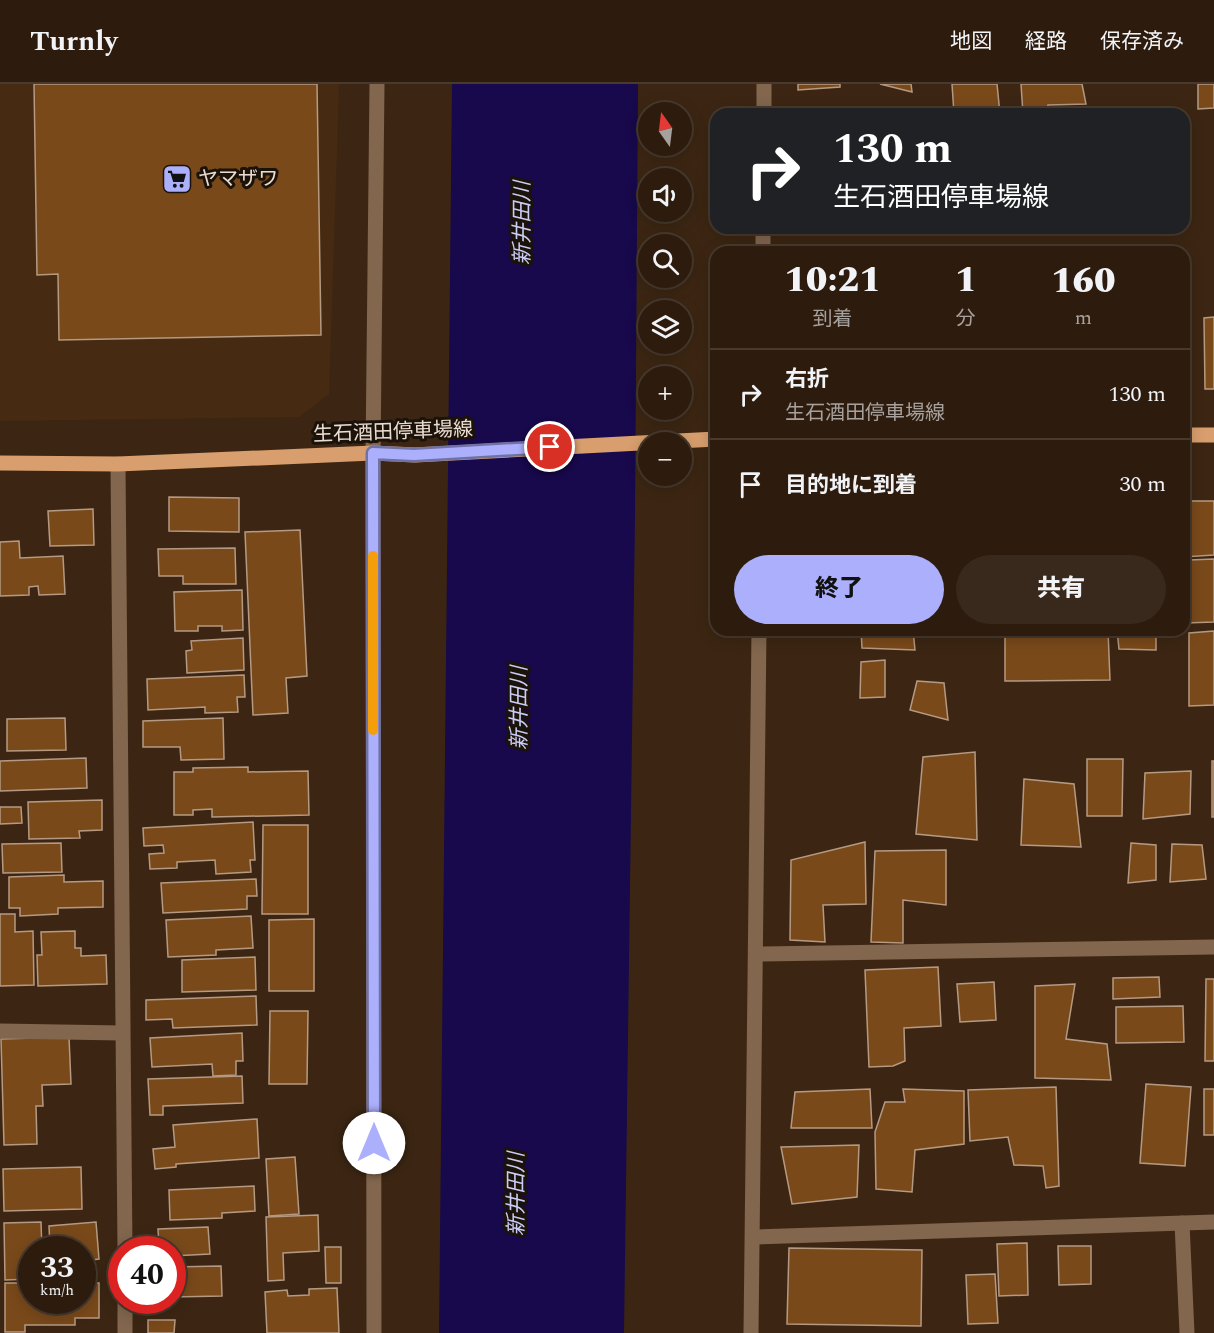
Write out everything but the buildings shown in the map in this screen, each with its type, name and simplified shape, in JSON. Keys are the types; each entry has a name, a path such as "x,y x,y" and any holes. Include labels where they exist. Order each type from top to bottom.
{"main road":[{"path":"1190,435 1214,435"},
{"name":"生石酒田停車場線","path":"0,463 118,464 373,453 414,455 710,439"}],"street":[{"path":"374,1333 373,453 377,84"},
{"path":"764,84 764,108"},
{"path":"118,464 124,1236"},
{"path":"751,1333 759,636"},
{"path":"756,954 1214,947"},
{"path":"0,1031 122,1033"},
{"path":"753,1237 1214,1222"},
{"path":"1182,1223 1187,1333"},
{"path":"125,1314 126,1333"}],"shaded area":[{"name":"ヤマザワ","path":"0,84 339,84 329,394 299,417 0,421"}],"water":[{"name":"新井田川","path":"452,84 638,84 635,515 624,1333 439,1333"}],"slow traffic":[{"path":"373,556 373,730"}],"place":[{"name":"ヤマザワ","path":"177,179"}],"route":[{"path":"374,1143 373,453 414,455 550,447"}]}
